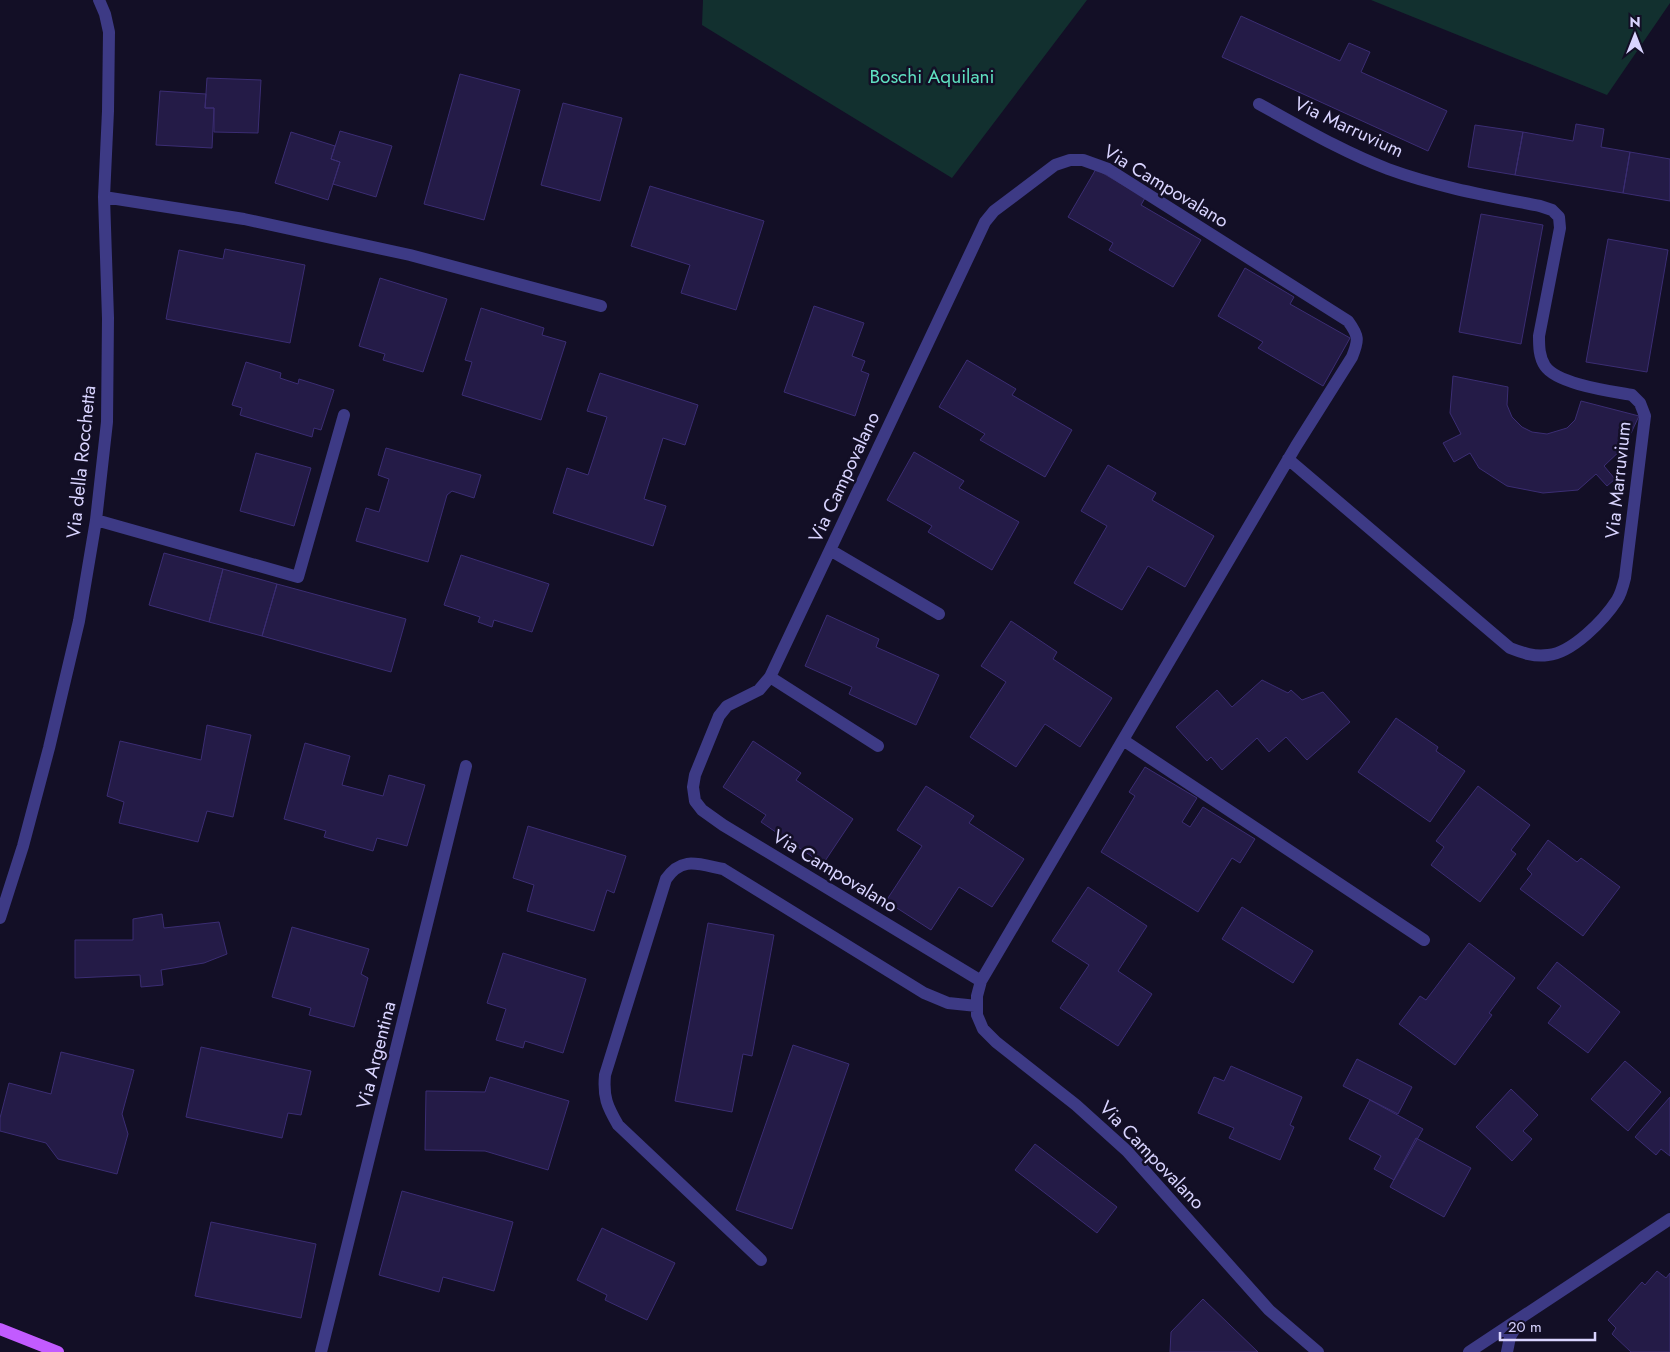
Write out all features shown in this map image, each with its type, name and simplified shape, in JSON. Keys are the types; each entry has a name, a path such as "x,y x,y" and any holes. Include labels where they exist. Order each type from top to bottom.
{"main road":[{"path":"0,1329 58,1352"}],"street":[{"name":"Via della Rocchetta","path":"0,918 23,846 49,748 79,621 96,520 107,422 108,318 104,197 108,112 108,32 105,14 98,0"},
{"name":"Via Marruvium","path":"1259,104 1342,149 1388,169 1451,188 1552,210 1560,217 1560,228 1540,336 1540,353 1544,365 1551,374 1561,380 1632,396 1640,403 1645,416 1622,590 1617,601 1586,636 1566,650 1550,655 1529,655 1510,648 1288,459"},
{"name":"Via Campovalano","path":"981,981 723,825 698,805 695,801 693,787 695,775 719,716 727,706 759,690 770,677 985,222 994,212 1055,165 1070,160 1083,160 1108,169 1348,321 1357,332 1358,344 1352,357 1288,459 981,981 977,996 977,1015 983,1029 996,1042 1076,1105 1126,1151 1269,1310 1318,1352"},
{"path":"104,197 244,219 410,255 602,306"},
{"path":"96,520 298,577 344,415"},
{"path":"830,550 939,614"},
{"path":"770,677 878,746"},
{"path":"1123,740 1424,940"},
{"name":"Via Argentina","path":"322,1352 466,766"},
{"path":"761,1260 618,1125 607,1106 604,1090 605,1075 666,879 672,870 681,864 697,864 723,869 924,993 948,1003 977,1006"},
{"path":"1469,1352 1670,1219"},
{"path":"1507,1352 1510,1337 1523,1316"}],"green space":[{"name":"Boschi Aquilani","path":"703,0 1087,0 952,178 702,25"},
{"path":"1371,0 1670,0 1670,3 1607,95"}],"building":[{"path":"1241,16 1340,61 1349,43 1370,52 1361,72 1447,111 1428,151 1222,57"},
{"path":"460,74 520,90 484,220 424,204"},
{"path":"207,78 261,80 258,133 214,132 214,108 205,108"},
{"path":"160,91 206,94 205,108 214,108 212,148 156,145"},
{"path":"563,103 622,118 600,201 541,185"},
{"path":"1576,124 1604,129 1601,147 1630,152 1623,193 1515,175 1523,132 1573,141"},
{"path":"1475,125 1523,132 1515,175 1468,167"},
{"path":"340,131 392,146 376,197 333,184 340,162 331,159"},
{"path":"291,132 335,146 331,159 340,162 328,200 275,183"},
{"path":"1630,152 1670,159 1670,201 1623,193"},
{"path":"1096,169 1145,198 1141,205 1201,240 1173,287 1109,250 1113,243 1068,217"},
{"path":"650,186 764,221 736,310 681,293 690,265 631,246"},
{"path":"1481,214 1543,225 1521,344 1459,332"},
{"path":"1608,239 1668,250 1647,372 1586,362"},
{"path":"225,249 305,265 290,343 166,319 179,250 223,259"},
{"path":"1245,268 1294,297 1290,304 1350,338 1323,386 1258,348 1263,342 1218,316"},
{"path":"380,278 447,299 423,372 383,360 385,354 359,346"},
{"path":"814,306 864,323 852,356 865,361 861,371 869,374 855,416 784,392"},
{"path":"481,308 544,328 542,335 566,342 541,420 462,395 472,362 465,360"},
{"path":"967,360 1016,389 1012,395 1072,430 1045,477 980,440 985,434 939,407"},
{"path":"246,362 281,373 280,378 298,384 299,379 334,390 321,430 314,428 312,437 240,415 242,408 232,405"},
{"path":"600,373 698,405 685,445 663,438 644,499 666,506 653,546 553,513 567,468 588,475 607,417 587,411"},
{"path":"1453,376 1508,387 1507,405 1512,417 1522,427 1532,432 1547,434 1567,428 1575,420 1581,401 1639,416 1625,446 1604,466 1615,479 1607,486 1596,474 1578,490 1543,493 1507,486 1479,468 1470,453 1454,462 1443,443 1461,434 1450,413"},
{"path":"386,448 481,475 474,498 452,491 447,495 428,562 356,541 366,508 379,512 389,479 378,475"},
{"path":"914,452 964,481 959,488 1019,522 992,570 928,532 932,526 887,500"},
{"path":"256,453 311,468 294,526 240,511"},
{"path":"1108,465 1156,493 1152,500 1214,536 1185,587 1148,566 1122,610 1074,583 1107,526 1081,511"},
{"path":"164,553 223,569 209,622 149,605"},
{"path":"461,555 549,584 532,632 494,620 492,627 478,622 480,617 444,605"},
{"path":"223,569 277,584 262,636 209,622"},
{"path":"277,584 406,619 391,672 262,636"},
{"path":"827,615 879,639 876,647 939,675 916,725 849,694 852,687 805,666"},
{"path":"1011,621 1057,652 1053,659 1112,698 1080,747 1045,724 1016,767 970,737 1006,682 981,666"},
{"path":"1262,680 1288,693 1291,690 1302,700 1323,692 1350,722 1307,760 1286,737 1269,752 1257,738 1222,770 1211,757 1207,761 1176,727 1217,690 1232,707"},
{"path":"1396,718 1438,747 1436,751 1465,771 1430,822 1358,772"},
{"path":"207,725 251,735 233,817 207,811 198,842 119,823 124,802 107,796 120,741 201,760"},
{"path":"753,741 801,773 796,780 853,819 823,864 761,822 766,815 723,787"},
{"path":"305,743 350,756 342,785 383,796 389,775 425,785 407,846 377,838 373,851 324,837 326,831 284,819"},
{"path":"1145,767 1197,798 1182,822 1190,827 1203,807 1255,839 1240,863 1232,858 1198,912 1101,852 1135,796 1129,792"},
{"path":"926,786 974,816 969,823 1024,859 992,907 959,887 931,930 886,901 922,846 897,830"},
{"path":"1478,786 1530,825 1511,850 1516,854 1480,902 1431,865 1444,847 1436,841"},
{"path":"528,826 626,856 614,893 607,890 594,931 527,911 534,885 513,878"},
{"path":"1548,840 1577,862 1581,858 1620,887 1583,936 1520,889 1532,874 1527,869"},
{"path":"1088,887 1147,926 1118,971 1152,994 1118,1046 1060,1008 1089,965 1052,941"},
{"path":"1242,907 1313,951 1293,983 1222,939"},
{"path":"162,914 164,928 219,922 227,954 204,963 161,970 163,985 141,987 140,975 75,978 75,940 133,940 133,919"},
{"path":"708,923 774,935 752,1056 743,1054 732,1112 675,1101"},
{"path":"292,927 369,949 361,974 368,978 354,1027 309,1015 311,1008 272,997"},
{"path":"1469,943 1515,978 1489,1013 1492,1015 1455,1065 1399,1024 1420,996 1426,1000"},
{"path":"503,953 586,979 563,1053 525,1041 523,1048 496,1040 506,1009 487,1003"},
{"path":"1557,962 1620,1012 1588,1053 1548,1023 1561,1006 1537,988"},
{"path":"793,1045 849,1064 792,1229 736,1210"},
{"path":"201,1047 311,1071 301,1115 288,1113 282,1138 186,1117"},
{"path":"61,1052 134,1070 122,1114 128,1134 117,1174 58,1159 46,1143 0,1131 0,1118 9,1083 51,1094"},
{"path":"1357,1059 1412,1087 1398,1114 1343,1086"},
{"path":"1625,1061 1661,1092 1628,1131 1591,1099"},
{"path":"1231,1066 1302,1097 1290,1125 1294,1127 1280,1160 1229,1138 1234,1128 1198,1113 1214,1077 1224,1081"},
{"path":"490,1077 569,1101 548,1170 485,1151 425,1150 426,1091 485,1092"},
{"path":"1511,1089 1538,1115 1523,1131 1532,1139 1512,1161 1476,1127"},
{"path":"1670,1097 1670,1156 1661,1149 1656,1155 1635,1137"},
{"path":"1370,1100 1423,1129 1394,1180 1374,1169 1381,1156 1349,1139"},
{"path":"1416,1138 1471,1168 1444,1217 1390,1187"},
{"path":"1035,1144 1117,1207 1097,1233 1015,1170"},
{"path":"402,1191 513,1222 494,1291 443,1277 439,1292 379,1275"},
{"path":"211,1222 316,1244 301,1318 195,1296"},
{"path":"602,1228 675,1263 647,1320 605,1300 607,1295 577,1280"},
{"path":"1657,1271 1666,1278 1670,1273 1670,1352 1631,1352 1612,1334 1616,1328 1608,1320 1642,1282 1645,1285"},
{"path":"1203,1299 1258,1352 1170,1352 1171,1332"}]}
